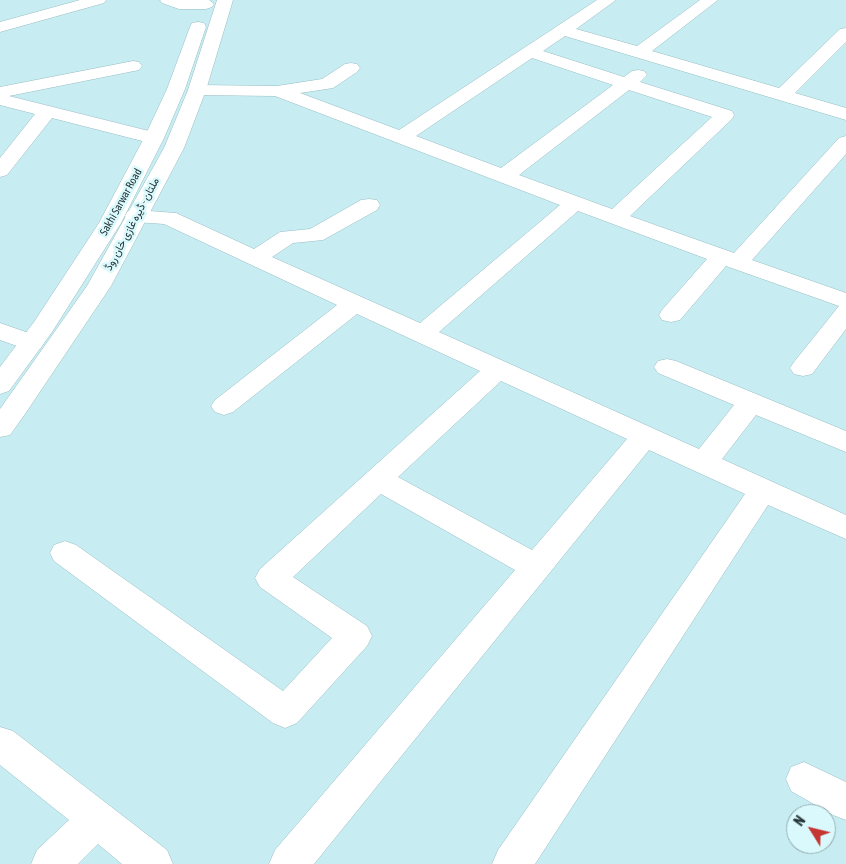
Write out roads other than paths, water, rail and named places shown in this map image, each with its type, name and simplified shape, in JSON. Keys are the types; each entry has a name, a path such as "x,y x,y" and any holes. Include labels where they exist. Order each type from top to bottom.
{"main road":[{"path":"0,27 98,0"},
{"path":"168,0 180,4 212,1"},
{"path":"400,138 608,0"},
{"path":"639,53 710,0"},
{"name":"ملتان - ڈیرہ غازی خان روڈ","path":"0,428 16,408 99,286 174,148 197,90 212,1"},
{"name":"Sakhi Sarwar Road","path":"0,385 31,343 110,223 154,138 212,1"},
{"path":"563,30 846,114"},
{"path":"783,95 846,33"},
{"path":"529,52 725,115 615,218"},
{"path":"504,176 659,59"},
{"path":"0,92 133,66"},
{"path":"197,90 277,91 328,84 351,68"},
{"path":"277,91 615,218 846,301"},
{"path":"0,99 154,138"},
{"path":"0,171 15,140 47,111"},
{"path":"671,314 730,260 846,142"},
{"path":"422,334 575,203"},
{"path":"255,258 288,237 315,235 369,205"},
{"path":"136,216 168,218 846,528"},
{"path":"71,284 99,286"},
{"path":"224,406 355,303"},
{"path":"803,368 846,312"},
{"path":"0,331 31,343"},
{"path":"667,367 846,442"},
{"path":"65,553 285,712 355,636 271,578 498,369"},
{"path":"704,463 751,402"},
{"path":"289,864 646,436"},
{"path":"378,479 536,567"},
{"path":"512,864 763,490"},
{"path":"0,742 153,864"},
{"path":"804,779 846,802"},
{"path":"51,864 96,819"}]}
